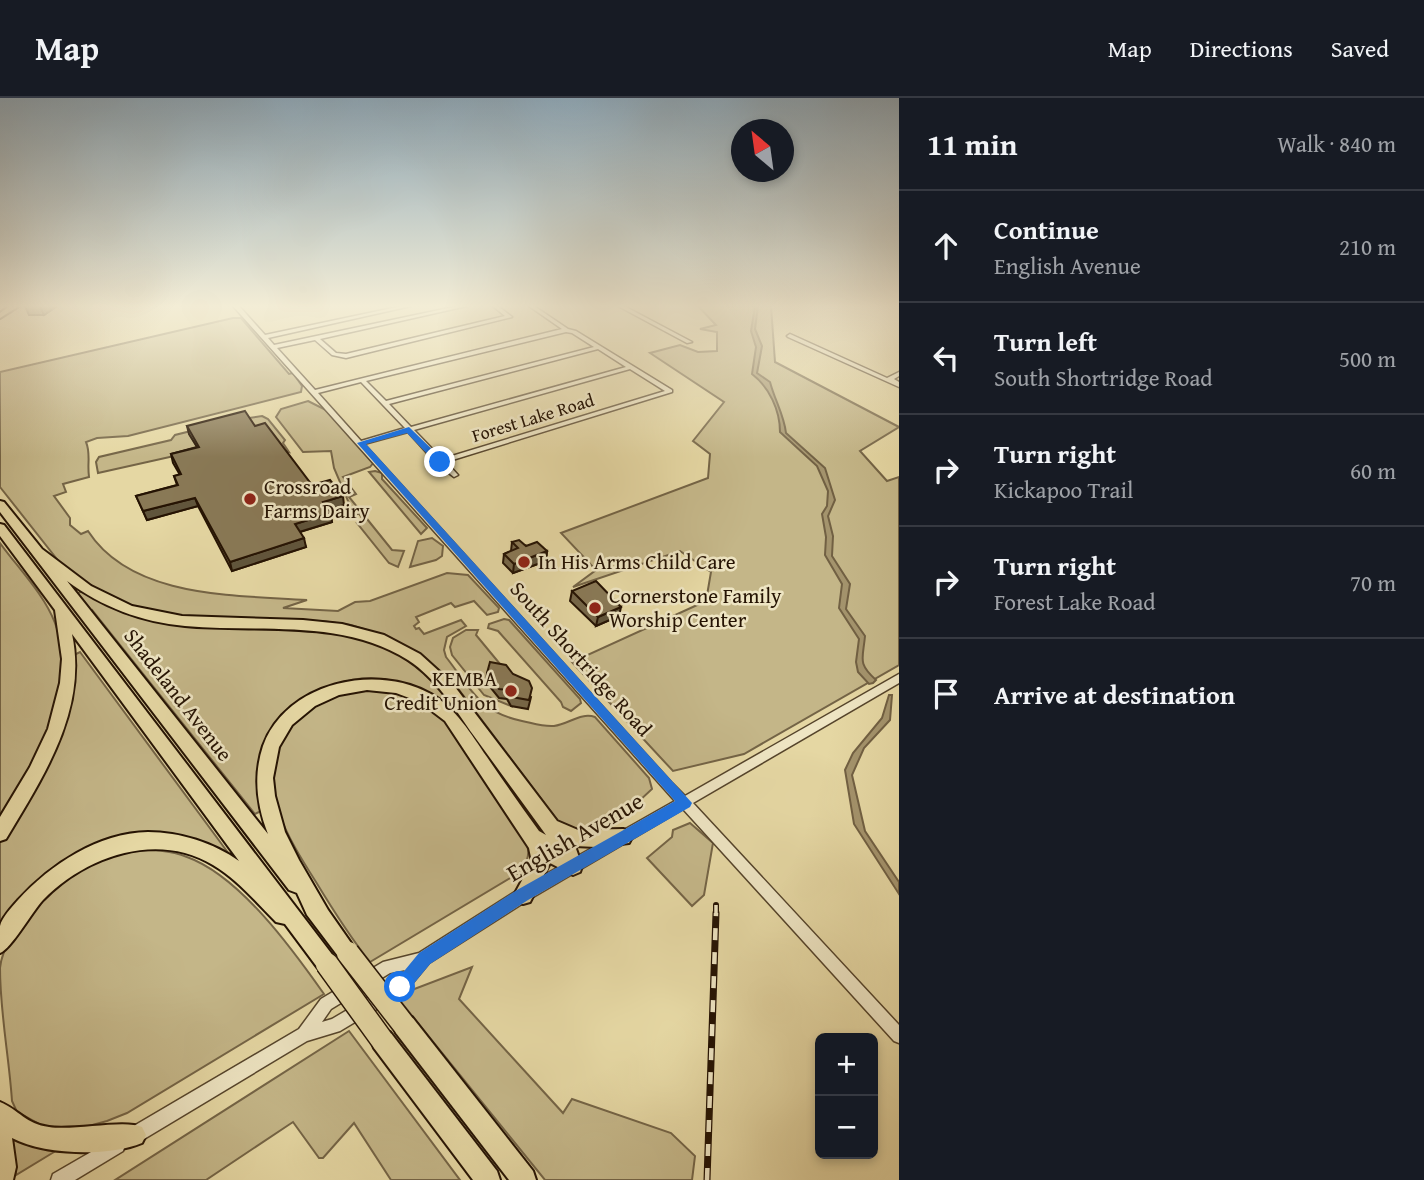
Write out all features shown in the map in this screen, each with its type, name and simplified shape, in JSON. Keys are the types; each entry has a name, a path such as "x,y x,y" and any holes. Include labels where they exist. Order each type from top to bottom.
{"highway":[{"name":"Shadeland Avenue","path":"0,504 320,915"},
{"name":"Shadeland Avenue","path":"0,528 311,941"},
{"path":"38,552 92,594 139,614 207,624 331,626 360,632 397,647 425,665 447,687 557,857 573,866"},
{"path":"0,833 46,752 62,712 69,662 61,610"},
{"path":"523,895 541,863 540,829 436,704 415,692 387,684 366,684 338,688 307,703 288,720 271,748 265,769 267,794 279,838 320,915 524,1180"},
{"path":"540,829 579,840 623,837"},
{"path":"0,943 30,900 65,870 103,850 150,840 188,845 219,858 311,941 488,1180"},
{"path":"0,1114 19,1129 54,1141 134,1135"},
{"path":"0,1138 4,1167 1,1180"}],"street":[{"name":"South Shortridge Road","path":"282,356 899,1036"},
{"path":"314,392 458,356"},
{"path":"385,403 563,356"},
{"path":"614,356 631,367"},
{"path":"836,356 893,382 899,374"},
{"path":"361,443 631,367"},
{"name":"Forest Lake Road","path":"440,462 670,391 631,367"},
{"path":"362,380 454,475"},
{"name":"English Avenue","path":"59,1180 304,1034 335,1026 400,987 424,958 523,895 899,678"},
{"name":"English Avenue","path":"304,1034 327,1004 387,967 424,958"}],"shaded area":[{"path":"67,356 274,356 289,374 293,373 302,386 301,392 128,436 97,438 86,442 89,477 63,484 66,492 54,496 70,518 70,525 81,534 88,531 107,553 131,570 158,581 218,594 307,600 283,608 338,611 355,602 370,601 447,573 468,575 499,608 498,612 487,615 474,601 455,607 451,603 416,617 419,622 414,626 416,629 419,628 424,634 461,620 466,626 447,637 444,650 446,657 477,698 507,717 542,725 559,725 580,717 595,717 649,778 652,789 637,803 596,830 589,833 564,829 453,682 415,653 386,636 351,625 322,621 196,620 134,608 104,595 64,568 0,487 0,372"},
{"path":"655,356 775,356 775,362 899,427 860,451 887,481 899,477 899,665 744,754 673,771 572,662 706,601 711,572 680,551 573,587 596,570 561,533 708,478 710,454 693,441 724,402"},
{"path":"755,356 760,356 757,373 770,382 786,433 825,468 835,500 828,516 833,536 832,556 850,584 846,609 865,636 863,660 866,669 876,680 873,683 869,684 858,672 856,662 859,639 839,608 842,584 825,555 826,537 822,514 827,506 828,491 817,466 780,432 778,415 772,400 764,385 752,374"},
{"path":"308,401 326,410 374,462 370,467 343,477 356,494 349,497 362,513 354,515 334,468 331,451 303,452 276,417 281,409"},
{"path":"262,416 268,419 285,440 283,443 289,452 190,435 202,455 192,452 98,473 96,462 99,457 171,440 175,435"},
{"path":"369,472 382,473 382,479 427,528 421,534"},
{"path":"363,514 392,550 404,551 398,567 389,563 357,523 364,521 360,515"},
{"path":"432,538 443,546 442,556 410,567 418,541"},
{"path":"0,543 50,612 62,648 63,674 51,725 27,774 0,818"},
{"path":"82,591 130,614 164,622 286,627 357,634 412,660 440,687 484,748 467,736 442,707 420,690 393,681 364,678 336,685 277,724 263,810 255,814 92,610 89,611 77,594"},
{"path":"509,620 581,703 571,711 563,707 498,631 488,628 489,624"},
{"path":"466,630 478,630 476,635 500,664 511,706 484,695 452,655 450,647 453,638"},
{"path":"80,652 229,854 224,856 175,834 159,833 109,841 0,931 0,841 35,779 74,655"},
{"path":"368,688 407,693 441,715 520,829 528,850 522,871 370,962 335,913 290,839 278,811 272,778 280,746 298,719 326,700"},
{"path":"889,695 892,695 890,720 864,748 852,775 865,831 899,882 899,894 854,824 845,770 853,753 882,718"},
{"path":"690,823 713,843 704,895 692,906 647,858 672,837 673,830"},
{"path":"133,850 181,855 207,867 226,880 264,916 324,994 127,1113 74,1130 50,1130 17,1112 12,1101 0,985 0,968 4,953 23,920 68,875 97,858"},
{"path":"472,967 459,999 563,1113 572,1099 671,1133 695,1156 692,1180 545,1180 396,996"},
{"path":"349,1031 460,1180 391,1180 354,1123 323,1158 319,1158 293,1122 206,1180 115,1180"},
{"path":"12,1137 59,1149 16,1175"}],"building":[{"name":"Crossroad Farms Dairy","path":"245,411 255,426 265,423 312,485 330,480 343,496 323,502 331,513 295,524 304,538 230,562 195,498 143,511 136,496 178,485 174,476 181,474 171,454 199,447 187,426"},
{"path":"519,540 526,546 537,542 547,551 514,564 504,554 518,548 512,542"},
{"path":"596,581 621,607 598,617 572,591"},
{"path":"490,662 506,665 513,674 529,681 532,688 529,700 512,697 507,690 499,689 487,673"}],"railway":[{"path":"716,905 716,913"},
{"path":"707,1180 716,913"}],"place":[{"name":"Crossroad Farms Dairy","path":"250,499"},
{"name":"In His Arms Child Care","path":"524,562"},
{"name":"Cornerstone Family Worship Center","path":"595,608"},
{"name":"KEMBA Credit Union","path":"511,691"}],"route":[{"path":"400,987 424,958 523,895 685,803 361,443 409,430 440,462"}]}
